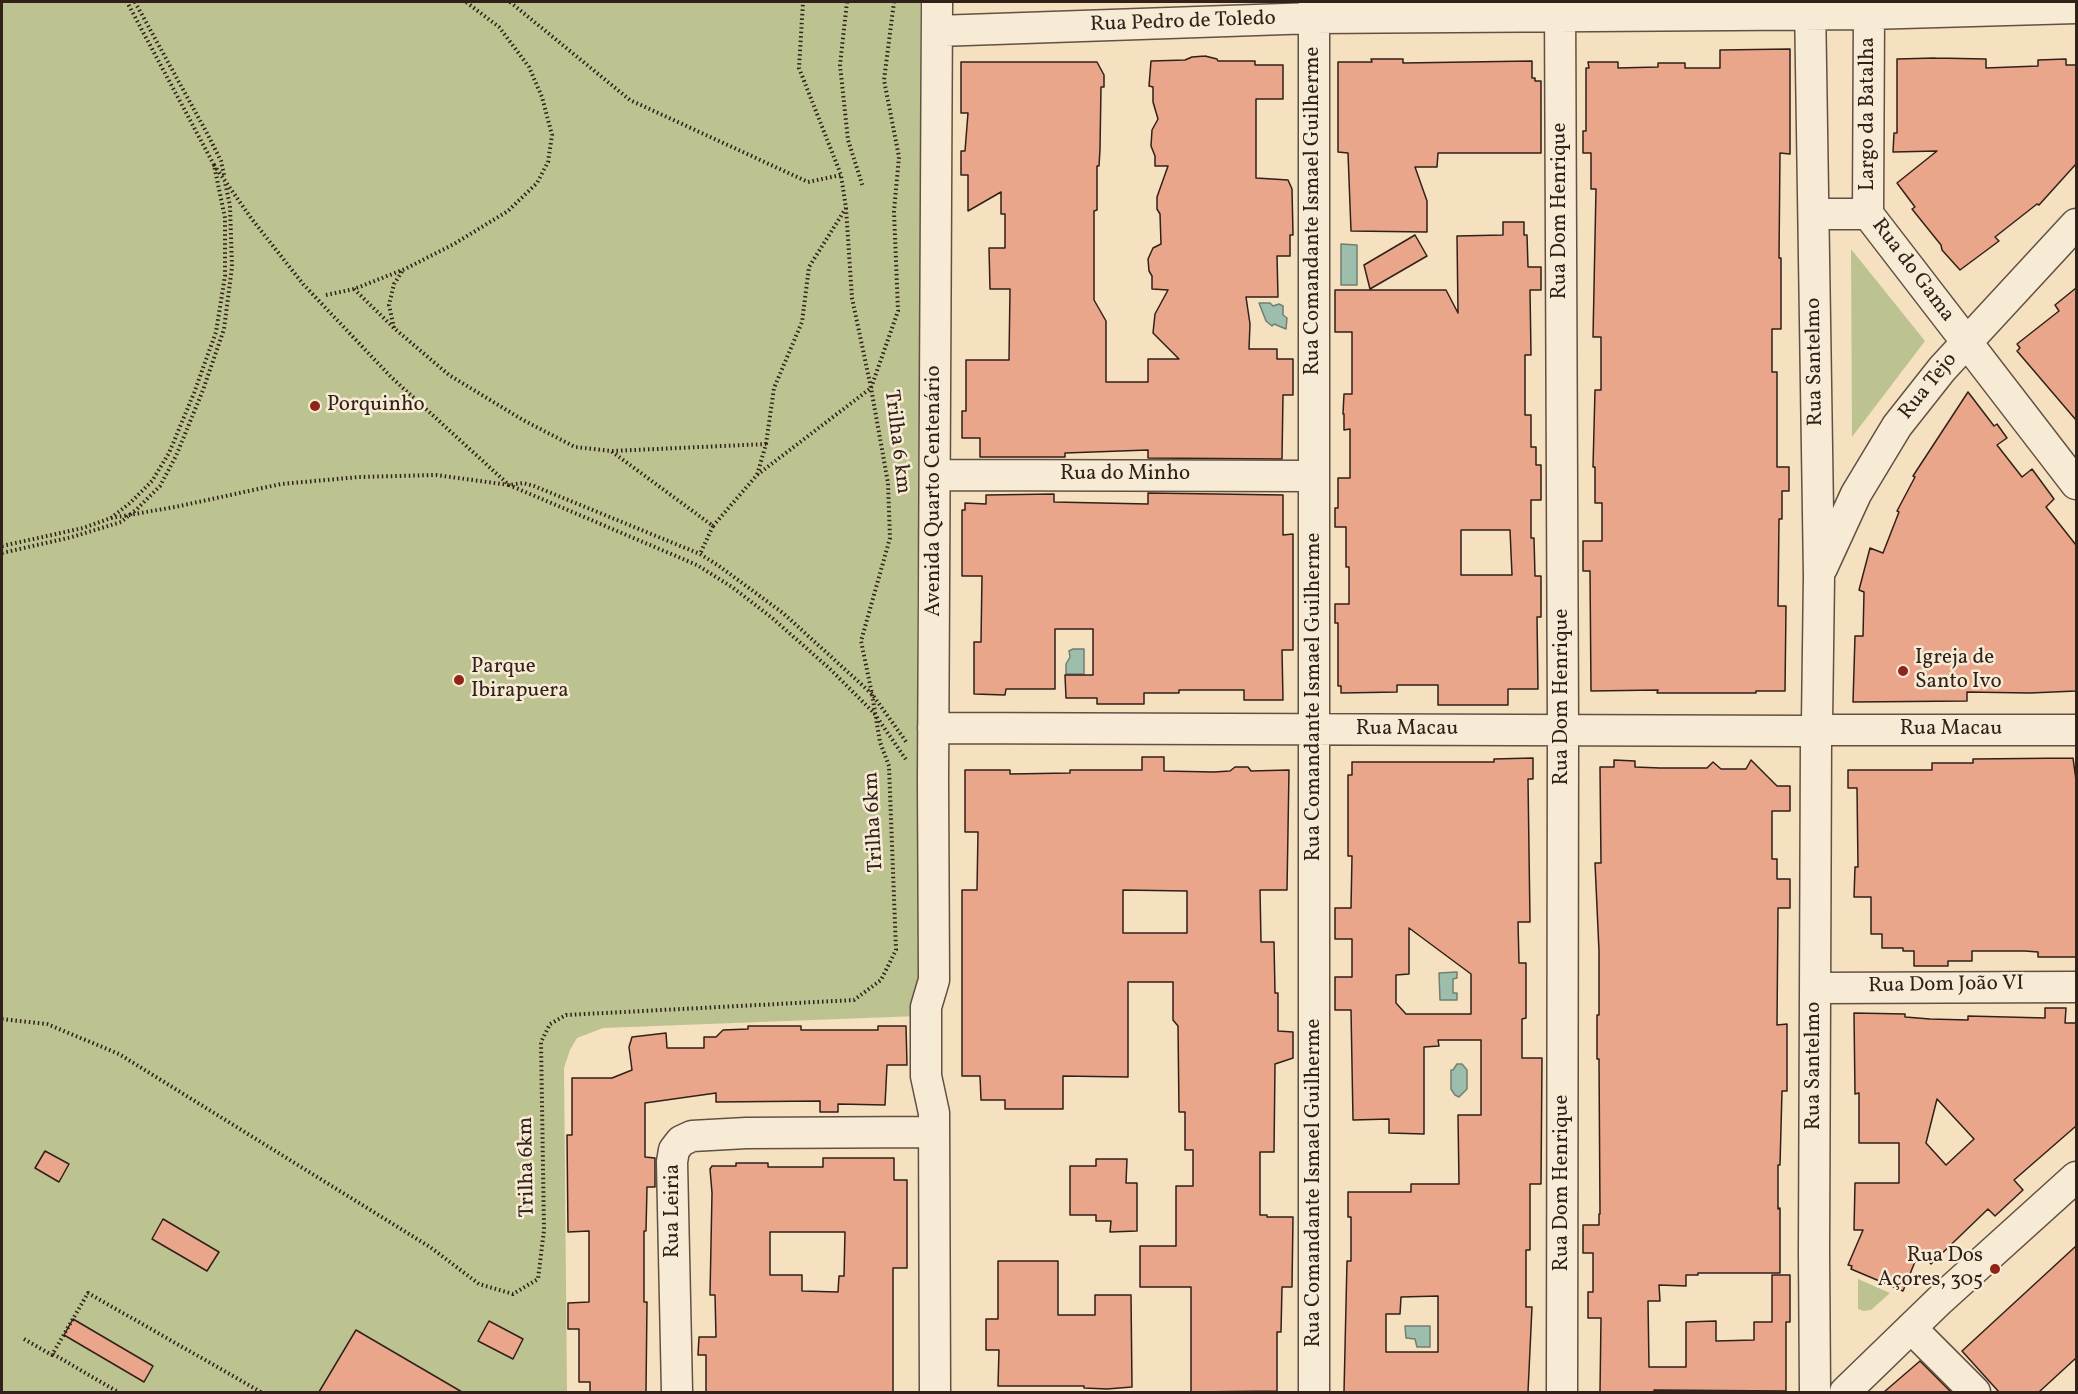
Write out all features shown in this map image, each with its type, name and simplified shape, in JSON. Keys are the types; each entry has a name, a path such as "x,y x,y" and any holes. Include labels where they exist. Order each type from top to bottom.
{"street":[{"name":"Avenida Quarto Centenário","path":"935,1392 934,1123 926,1076 926,1007 934,980 937,2"},
{"name":"Rua Pedro de Toledo","path":"937,31 1314,10 1810,7 1869,14 2076,8"},
{"name":"Rua Santelmo","path":"1810,7 1819,576 1816,731 1815,1392"},
{"name":"Rua Dom Henrique","path":"1560,9 1563,729 1562,1392"},
{"name":"Rua Comandante Ismael Guilherme","path":"1314,10 1314,1392"},
{"name":"Largo da Batalha","path":"1868,214 1869,14"},
{"name":"Rua do Gama","path":"1815,214 1868,214 2076,484"},
{"name":"Rua Tejo","path":"1819,576 1857,494 1897,426 1942,369 2076,224"},
{"name":"Rua do Minho","path":"935,475 1314,476"},
{"name":"Rua Macau","path":"933,728 2076,730"},
{"name":"Rua Dom João VI","path":"1816,988 2076,987"},
{"name":"Rua Leiria","path":"677,1392 672,1162 674,1150 681,1141 692,1136 934,1123"},
{"path":"1845,1392 1911,1328 2076,1178"},
{"path":"1911,1328 1976,1392"}],"path":[{"path":"127,2 214,165 251,218 303,284 391,377 508,485 697,565 732,587 771,617 829,668 874,713 918,780 933,780"},
{"path":"2,553 121,522 160,486 176,456 203,390 224,329 232,267 230,206 221,161 135,2"},
{"path":"326,295 354,289 454,244 508,211 537,183 548,162 552,135 542,97 529,67 499,27 466,2"},
{"path":"510,2 630,100 808,182 841,175"},
{"path":"700,554 713,526 757,475 871,388 852,298 846,208 841,175 799,68 803,2"},
{"path":"847,2 840,65 848,140 863,187"},
{"name":"Trilha 6 km","path":"880,742 861,641 890,538 888,483 871,388 898,311 894,211 899,157 884,80 894,2"},
{"path":"111,518 152,481 169,453 216,332 225,276 225,218 214,165"},
{"path":"757,475 766,444 774,388 802,322 809,267 846,208"},
{"path":"394,329 389,305 394,284 405,268"},
{"path":"354,289 394,329 449,375 523,420 576,447 611,451 766,444"},
{"path":"611,451 713,526"},
{"path":"2,546 83,528 111,518 281,484 359,477 436,476 508,485 523,483 700,554 719,566 783,613 872,694 933,780"},
{"name":"Trilha 6km","path":"2,1019 46,1024 119,1054 430,1247 479,1284 513,1294 538,1279 544,1230 541,1042 550,1024 566,1015 854,1000 881,980 896,950 890,766 880,742"},
{"path":"52,1354 88,1293 261,1392"},
{"path":"24,1339 118,1392"}],"green space":[{"name":"Parque Ibirapuera","path":"2,2 920,2 921,364 917,601 918,1016 603,1028 577,1038 564,1068 567,1392 2,1392"},
{"path":"1851,249 1925,341 1852,437"},
{"path":"1858,1279 1890,1293 1871,1310 1858,1309"}],"shaded area":[{"path":"1341,244 1357,245 1357,285 1341,285"},
{"path":"1259,303 1283,306 1283,315 1287,318 1286,329 1274,324 1272,326 1266,321"},
{"path":"1084,649 1084,674 1066,674 1069,651"},
{"path":"1457,972 1457,978 1453,979 1453,993 1457,993 1457,1000 1440,1000 1439,973"},
{"path":"1457,1064 1462,1064 1467,1070 1467,1089 1459,1097 1451,1089 1451,1070"},
{"path":"1405,1326 1430,1326 1430,1347 1417,1347 1415,1339 1406,1338"}],"building":[{"path":"1790,49 1790,154 1780,153 1781,329 1772,329 1772,372 1777,372 1777,467 1789,467 1789,491 1782,491 1782,519 1779,519 1778,606 1786,606 1785,691 1657,693 1658,690 1591,691 1590,571 1583,571 1583,541 1602,541 1602,503 1595,503 1595,467 1593,467 1595,390 1601,390 1601,337 1593,337 1596,189 1591,189 1591,153 1583,153 1583,131 1586,131 1586,68 1589,68 1588,62 1618,62 1618,68 1658,67 1658,63 1685,63 1685,68 1720,68 1720,50"},
{"path":"1205,56 1218,61 1255,61 1255,65 1283,65 1283,99 1256,99 1256,178 1288,180 1292,189 1293,235 1290,235 1290,256 1277,256 1278,297 1246,297 1250,324 1249,349 1277,349 1277,359 1293,359 1293,395 1283,395 1282,459 1148,458 1148,450 1065,453 1065,457 980,457 980,438 962,438 962,411 966,411 966,360 1009,360 1010,289 990,289 989,248 1005,248 1005,214 1001,214 1001,192 968,211 968,175 961,175 961,151 965,151 968,113 961,113 961,62 1097,62 1104,75 1104,87 1101,87 1097,210 1094,211 1094,300 1106,321 1106,382 1148,382 1148,359 1179,359 1153,333 1155,314 1168,290 1152,289 1148,259 1153,248 1161,244 1157,197 1168,166 1155,166 1155,156 1151,146 1152,130 1158,119 1153,102 1153,87 1149,86 1151,61 1185,60"},
{"path":"1371,59 1403,59 1403,63 1532,61 1532,78 1535,78 1535,81 1541,81 1541,153 1438,153 1437,167 1415,167 1427,201 1427,232 1351,231 1348,153 1338,152 1338,62 1372,62"},
{"path":"1897,59 1986,59 1986,68 2038,66 2038,60 2066,59 2066,65 2076,65 2076,164 2039,205 2037,204 1995,237 1999,241 1960,270 1912,209 1915,207 1897,183 1937,151 1893,152 1894,133 1897,133"},
{"path":"1503,222 1524,222 1524,235 1527,235 1528,267 1541,267 1541,290 1530,290 1531,355 1525,355 1525,415 1531,415 1531,447 1536,447 1536,465 1541,465 1541,500 1531,500 1531,538 1534,538 1535,576 1541,576 1541,617 1537,617 1538,689 1508,689 1508,705 1438,705 1438,685 1397,685 1397,692 1341,693 1341,686 1338,686 1338,623 1335,623 1335,604 1349,604 1349,567 1346,567 1346,527 1335,527 1335,508 1338,508 1338,478 1350,478 1350,429 1344,430 1343,414 1344,394 1352,394 1352,332 1335,332 1335,290 1446,290 1458,313 1457,236 1503,235","holes":["1461,530 1510,530 1512,575 1461,575"]},
{"path":"1415,235 1427,256 1370,289 1364,265"},
{"path":"2076,288 2076,420 2017,351 2020,348 2017,344 2059,311 2055,305"},
{"path":"1968,392 1994,426 1997,424 2007,438 1997,445 2022,477 2032,469 2054,499 2046,507 2076,545 2076,691 1967,692 1967,701 1853,702 1855,636 1863,636 1864,592 1859,590 1870,548 1883,553 1899,512 1897,511 1915,477 1913,476"},
{"path":"1148,493 1283,495 1283,535 1293,534 1293,650 1282,650 1283,700 1244,700 1244,690 1179,690 1179,693 1144,693 1144,704 1097,704 1097,698 1066,698 1065,675 1093,675 1093,629 1055,629 1055,689 1006,689 1005,695 974,694 974,642 981,642 982,576 962,576 962,510 965,510 965,503 986,504 986,495 1054,494 1054,502 1148,504"},
{"path":"1142,757 1164,757 1164,771 1214,772 1230,771 1235,767 1248,767 1251,771 1289,770 1287,890 1260,890 1261,942 1274,942 1278,1031 1293,1032 1293,1058 1275,1064 1274,1152 1260,1152 1260,1215 1293,1217 1292,1287 1282,1287 1281,1332 1277,1332 1277,1391 1191,1392 1191,1287 1140,1287 1140,1246 1176,1246 1176,1186 1193,1186 1193,1150 1185,1150 1185,1112 1179,1112 1178,1026 1173,1020 1173,982 1128,982 1128,1077 1063,1076 1063,1109 1005,1109 1005,1100 981,1100 980,1076 962,1076 962,890 977,890 978,832 965,832 965,770 1010,770 1010,774 1070,773 1070,770 1142,770","holes":["1123,890 1187,891 1187,933 1123,933"]},
{"path":"1533,758 1533,779 1528,779 1530,922 1518,922 1519,963 1526,963 1526,1018 1522,1019 1522,1058 1542,1058 1541,1184 1530,1184 1530,1250 1526,1250 1526,1307 1532,1307 1528,1392 1344,1392 1347,1261 1351,1261 1351,1217 1348,1217 1348,1192 1411,1192 1411,1184 1459,1184 1458,1115 1481,1115 1481,1040 1438,1040 1439,1046 1424,1047 1424,1134 1389,1133 1389,1119 1353,1120 1351,1010 1335,1010 1335,977 1352,977 1352,939 1335,939 1335,908 1351,908 1352,856 1348,856 1348,775 1352,775 1352,762 1494,762 1494,759","holes":["1409,928 1471,974 1471,1014 1406,1014 1396,1003 1396,975 1409,974","1438,1296 1438,1352 1386,1352 1386,1314 1400,1314 1401,1297"]},
{"path":"2073,758 2076,780 2076,957 2038,957 2038,952 2025,951 1972,951 1972,961 1948,961 1948,966 1914,966 1914,951 1903,951 1903,948 1882,948 1882,934 1871,934 1871,897 1854,897 1855,867 1858,867 1857,788 1848,788 1848,770 1932,770 1932,763 1973,763 1973,759"},
{"path":"1614,760 1635,761 1635,767 1707,768 1713,762 1721,769 1746,769 1751,760 1777,786 1790,786 1790,811 1772,811 1772,859 1777,859 1777,879 1790,879 1790,908 1778,908 1777,1025 1787,1024 1787,1091 1782,1091 1780,1165 1778,1165 1780,1273 1686,1275 1686,1286 1659,1285 1660,1301 1648,1301 1649,1367 1686,1367 1686,1322 1716,1321 1716,1341 1754,1340 1754,1322 1772,1322 1772,1275 1790,1275 1790,1322 1786,1322 1786,1391 1600,1392 1601,1318 1588,1318 1588,1292 1593,1292 1593,1253 1583,1253 1583,1225 1599,1225 1600,1214 1599,1059 1597,1059 1599,951 1595,863 1601,863 1600,767 1614,767"},
{"path":"2045,1008 2066,1008 2065,1023 2076,1023 2076,1126 2014,1180 2023,1190 1995,1216 1988,1209 1931,1264 1919,1252 1903,1291 1851,1269 1852,1266 1848,1265 1863,1230 1854,1230 1855,1183 1899,1183 1899,1143 1859,1143 1859,1093 1855,1094 1854,1013 1905,1014 1905,1017 1968,1020 1968,1016 2045,1018","holes":["1937,1099 1974,1139 1946,1165 1926,1143"]},
{"path":"748,1026 801,1026 801,1030 878,1030 878,1026 906,1026 907,1065 887,1065 885,1105 838,1104 838,1112 820,1112 820,1101 716,1102 716,1093 645,1103 645,1157 655,1158 655,1187 647,1187 646,1231 644,1231 644,1302 647,1302 646,1392 590,1392 590,1382 579,1382 579,1329 568,1329 568,1303 589,1302 589,1231 568,1232 567,1135 572,1135 572,1078 612,1078 632,1070 629,1047 632,1037 666,1033 667,1048 704,1048 704,1037 716,1037 723,1030 748,1029"},
{"path":"45,1151 69,1164 59,1182 35,1168"},
{"path":"823,1158 894,1158 894,1180 907,1180 907,1268 893,1268 893,1392 706,1392 706,1355 698,1355 699,1337 716,1337 715,1295 710,1295 712,1193 710,1169 712,1166 736,1166 736,1163 768,1163 768,1167 823,1167","holes":["770,1232 845,1232 844,1276 839,1276 838,1292 802,1291 802,1275 770,1275"]},
{"path":"1096,1159 1127,1159 1126,1183 1137,1183 1137,1231 1110,1232 1111,1221 1096,1221 1096,1215 1070,1215 1070,1166 1096,1166"},
{"path":"163,1219 219,1252 207,1271 152,1239"},
{"path":"2076,1246 2076,1358 2039,1392 1999,1392 1962,1351"},
{"path":"998,1261 1058,1261 1058,1315 1095,1315 1095,1295 1131,1295 1132,1387 1107,1389 1084,1388 1084,1386 998,1386 999,1350 986,1350 986,1319 998,1319"},
{"path":"73,1319 153,1366 144,1382 64,1335"},
{"path":"489,1321 523,1339 513,1359 478,1341"},
{"path":"356,1330 462,1392 319,1392"},
{"path":"1920,1361 1951,1392 1884,1392"}],"place":[{"name":"Porquinho","path":"315,406"},
{"name":"Igreja de Santo Ivo","path":"1903,671"},
{"name":"Parque Ibirapuera","path":"459,680"},
{"name":"Rua Dos Açores, 305","path":"1995,1269"}]}
